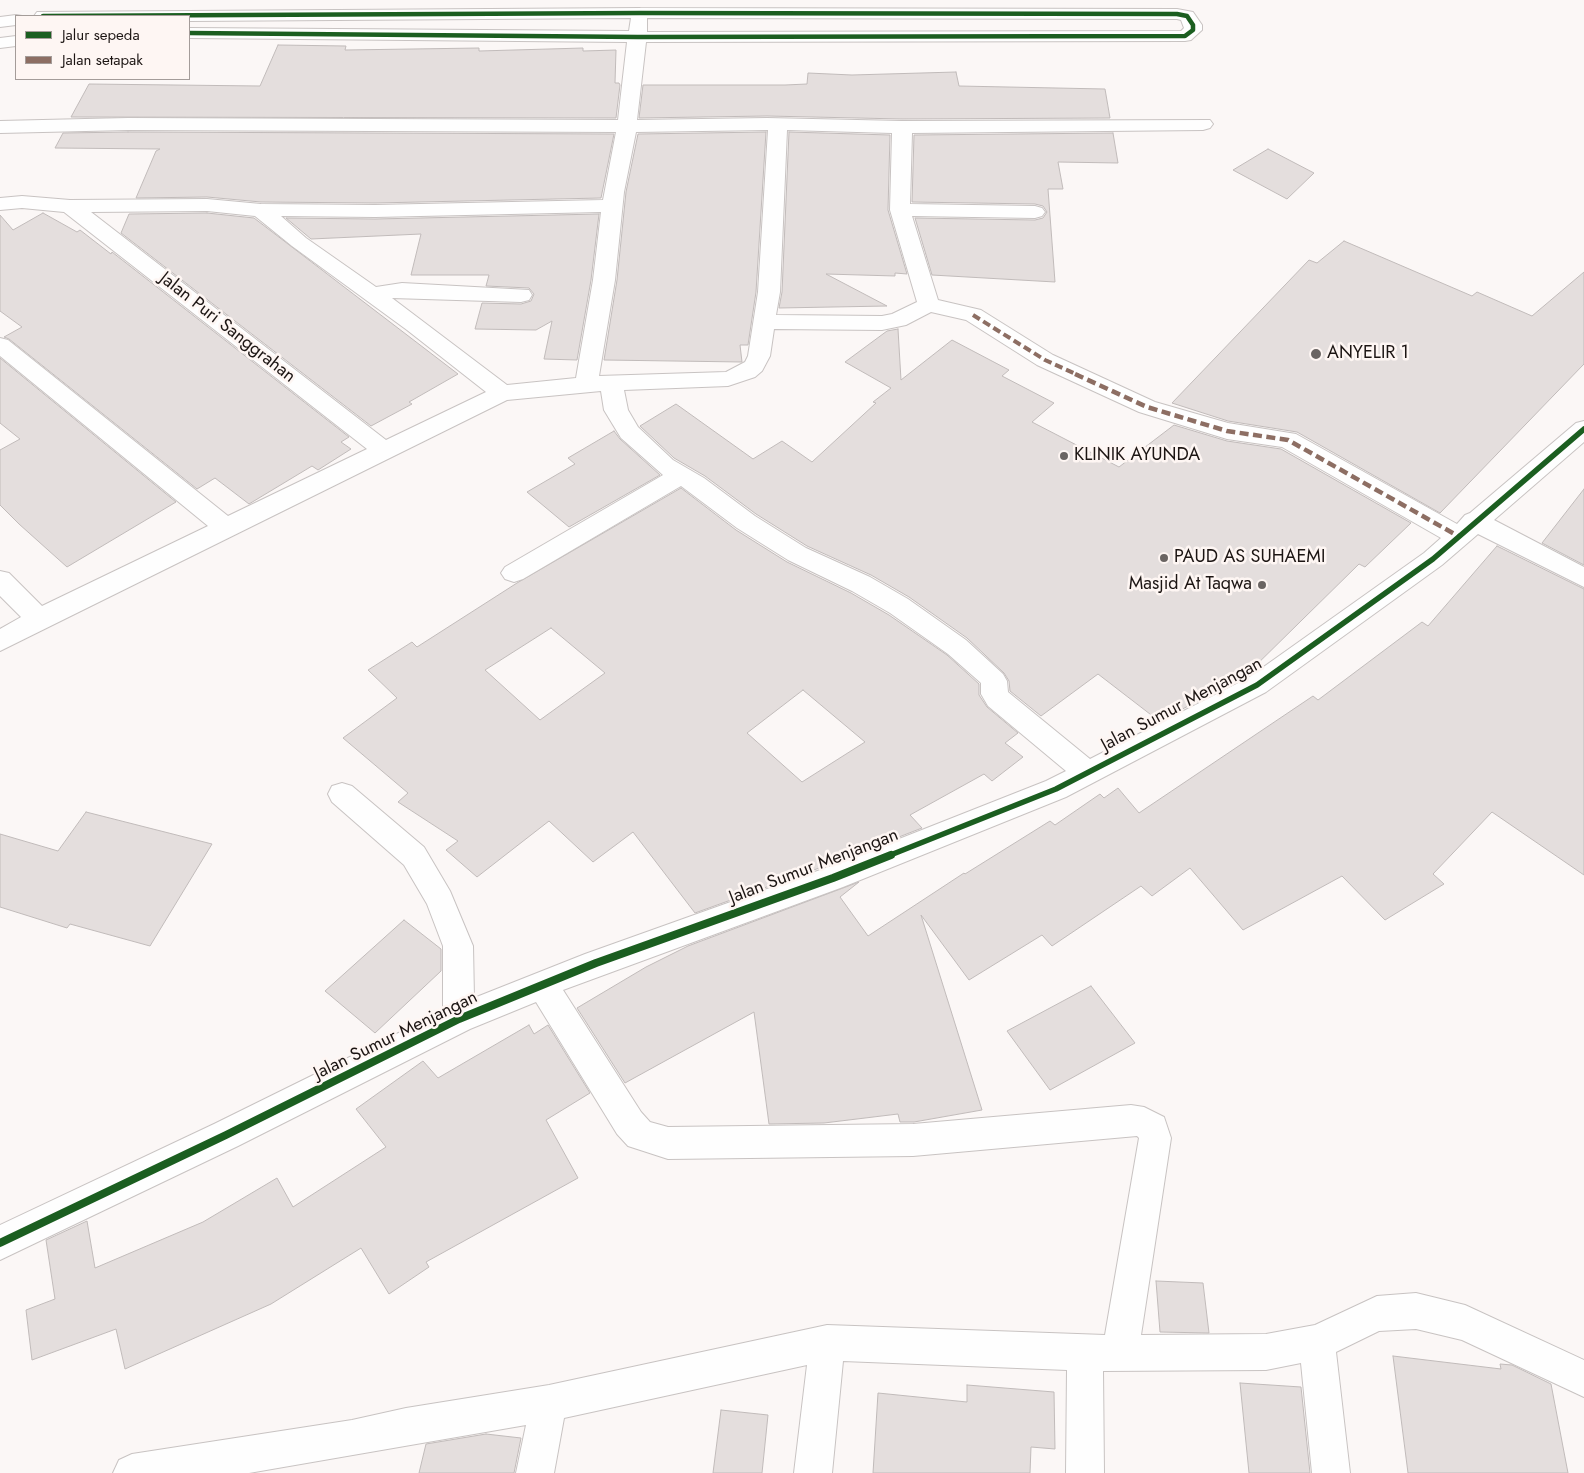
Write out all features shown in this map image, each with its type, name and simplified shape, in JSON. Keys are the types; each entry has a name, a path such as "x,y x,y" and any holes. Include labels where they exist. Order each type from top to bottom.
{"street":[{"path":"586,384 604,280 612,206 627,126 640,6"},
{"path":"104,15 640,6 971,13 1177,14 1187,16 1193,25 1193,30 1185,36 638,37 190,33"},
{"path":"971,13 977,35"},
{"path":"0,22 15,20"},
{"path":"0,43 15,41"},
{"path":"0,128 128,124 627,126 778,124 902,127 1203,124"},
{"path":"0,641 39,620 228,529 383,450 502,393 586,384 739,376 754,366 759,356 765,322 769,292 778,124"},
{"path":"902,127 900,210 929,304"},
{"path":"0,204 22,202 70,206 207,205 261,210 375,211 612,206"},
{"name":"Jalan Puri Sanggrahan","path":"70,206 383,450"},
{"path":"261,210 299,242 502,393"},
{"path":"900,210 1035,212"},
{"path":"371,294 402,290 521,295"},
{"path":"765,322 882,323 898,320 929,304 973,315 1044,360 1147,407 1226,431 1288,440 1466,529 1584,578"},
{"path":"0,345 228,529"},
{"path":"611,383 616,410 629,432 644,448 680,476 695,484 746,522 797,554 861,584 899,606 957,647 994,681 994,694 998,699 1046,736 1087,773"},
{"name":"Jalan Sumur Menjangan","path":"0,1242 226,1135 460,1020 596,962 842,874 1056,788 1087,773 1257,685 1433,559 1584,429"},
{"path":"514,573 680,476"},
{"path":"0,580 39,620"},
{"path":"342,794 414,856 440,900 458,946 460,1020"},
{"path":"543,985 629,1123 640,1135 668,1144 914,1140 1131,1120 1144,1122 1152,1128 1155,1138 1120,1353"},
{"path":"132,1473 352,1438 406,1426 549,1403 827,1343 1085,1353 1266,1352 1317,1342 1376,1314 1416,1311 1465,1323 1584,1379"},
{"path":"1317,1342 1331,1473"},
{"path":"812,1473 827,1343"},
{"path":"1085,1353 1085,1473"},
{"path":"535,1473 549,1403"}],"building":[{"path":"278,45 346,46 345,50 479,48 479,51 583,48 583,51 616,50 615,83 620,85 616,118 71,117 89,84 260,86"},
{"path":"956,72 959,86 1105,89 1110,118 902,119 767,116 639,118 643,85 785,85 807,84 808,73 852,75"},
{"path":"766,132 756,292 748,345 740,345 742,362 604,360 617,280 626,192 638,134"},
{"path":"789,132 890,135 888,210 907,274 895,273 895,276 826,274 887,306 779,308 782,292"},
{"path":"63,133 614,134 601,198 375,203 261,202 207,197 136,198 156,151 160,149 55,148"},
{"path":"1113,133 1118,163 1058,162 1063,189 1048,189 1055,282 932,275 915,218 1035,220 1043,218 1047,212 1043,206 1035,204 912,202 914,135"},
{"path":"1268,149 1314,173 1287,199 1233,170"},
{"path":"43,213 77,232 80,230 111,254 112,252 349,437 341,442 351,449 318,470 312,466 249,504 215,478 197,489 9,339 4,337 22,327 0,311 0,215 13,230"},
{"path":"207,213 254,218 458,374 409,402 412,404 371,426 121,233 129,214"},
{"path":"599,214 591,280 577,360 544,359 552,321 536,330 475,329 482,303 521,304 531,301 534,294 529,288 486,286 489,275 411,275 421,234 311,239 286,218 375,219"},
{"path":"1344,241 1472,296 1477,292 1532,316 1584,272 1584,364 1440,513 1297,432 1228,421 1172,403 1309,260 1317,263"},
{"path":"898,329 901,380 952,340 1009,370 1002,376 1054,403 1032,422 1119,467 1174,425 1227,441 1281,449 1411,523 1365,567 1359,564 1243,678 1159,721 1098,674 1041,716 1010,691 1009,681 1004,673 967,638 909,597 871,575 807,546 756,514 705,476 674,458 640,426 676,404 753,459 782,441 812,462 876,403 873,402 891,388 845,362 887,331"},
{"path":"0,358 176,502 67,567 0,505 0,450 20,439 0,423"},
{"path":"614,431 620,439 660,475 569,527 527,492 575,464 568,458"},
{"path":"681,488 736,530 787,562 851,593 889,615 947,655 979,684 979,695 987,707 1018,733 1005,743 1023,757 992,781 984,774 910,815 922,828 695,913 633,832 593,862 549,821 477,877 446,850 458,841 398,802 408,793 343,738 397,698 368,670 412,642 417,647 517,583","holes":["551,628 605,673 540,720 485,670","803,690 865,742 802,782 747,733"]},
{"path":"1584,489 1584,565 1542,543"},
{"path":"1497,546 1584,589 1584,875 1492,812 1433,874 1444,884 1385,920 1342,876 1243,930 1190,868 1152,896 1141,886 1052,946 1042,935 969,980 921,915 982,1110 914,1122 900,1122 898,1114 824,1123 769,1124 754,1012 625,1083 577,1008 646,967 688,946 859,882 840,897 868,936 964,873 1050,821 1055,825 1100,794 1104,798 1118,788 1139,813 1313,696 1318,700 1422,622 1428,626"},
{"path":"86,812 212,844 150,946 70,924 67,928 0,907 0,834 58,851"},
{"path":"404,920 441,949 441,971 375,1033 325,991"},
{"path":"1091,986 1135,1043 1050,1090 1007,1031"},
{"path":"529,1025 534,1034 548,1025 590,1093 546,1120 578,1178 426,1262 429,1267 389,1294 361,1248 271,1304 125,1369 116,1329 32,1360 26,1310 55,1299 46,1240 87,1221 95,1268 203,1222 277,1178 293,1207 386,1147 356,1109 423,1061 438,1078"},
{"path":"1156,1281 1203,1283 1209,1333 1160,1332"},
{"path":"1393,1356 1501,1369 1500,1364 1512,1365 1551,1384 1568,1473 1408,1473"},
{"path":"1240,1383 1301,1387 1310,1473 1249,1473"},
{"path":"967,1385 1054,1392 1055,1449 1031,1447 1030,1473 873,1473 878,1393 967,1402"},
{"path":"721,1410 768,1415 762,1473 713,1473"},
{"path":"486,1434 521,1438 514,1473 419,1473 426,1444"}],"marked path":[{"path":"973,315 1045,360 1147,407 1227,431 1288,440 1458,536"}],"cycle path":[{"path":"190,15 640,13 1177,14 1187,16 1193,25 1193,30 1185,36 638,37 190,33"},
{"path":"0,1243 226,1135 459,1019 596,963 833,878 1056,789 1257,685 1433,559 1584,429"}],"place":[{"name":"ANYELIR 1","path":"1316,354"},
{"name":"KLINIK AYUNDA","path":"1064,456"},
{"name":"PAUD AS SUHAEMI","path":"1164,558"},
{"name":"Masjid At Taqwa","path":"1262,585"}]}
